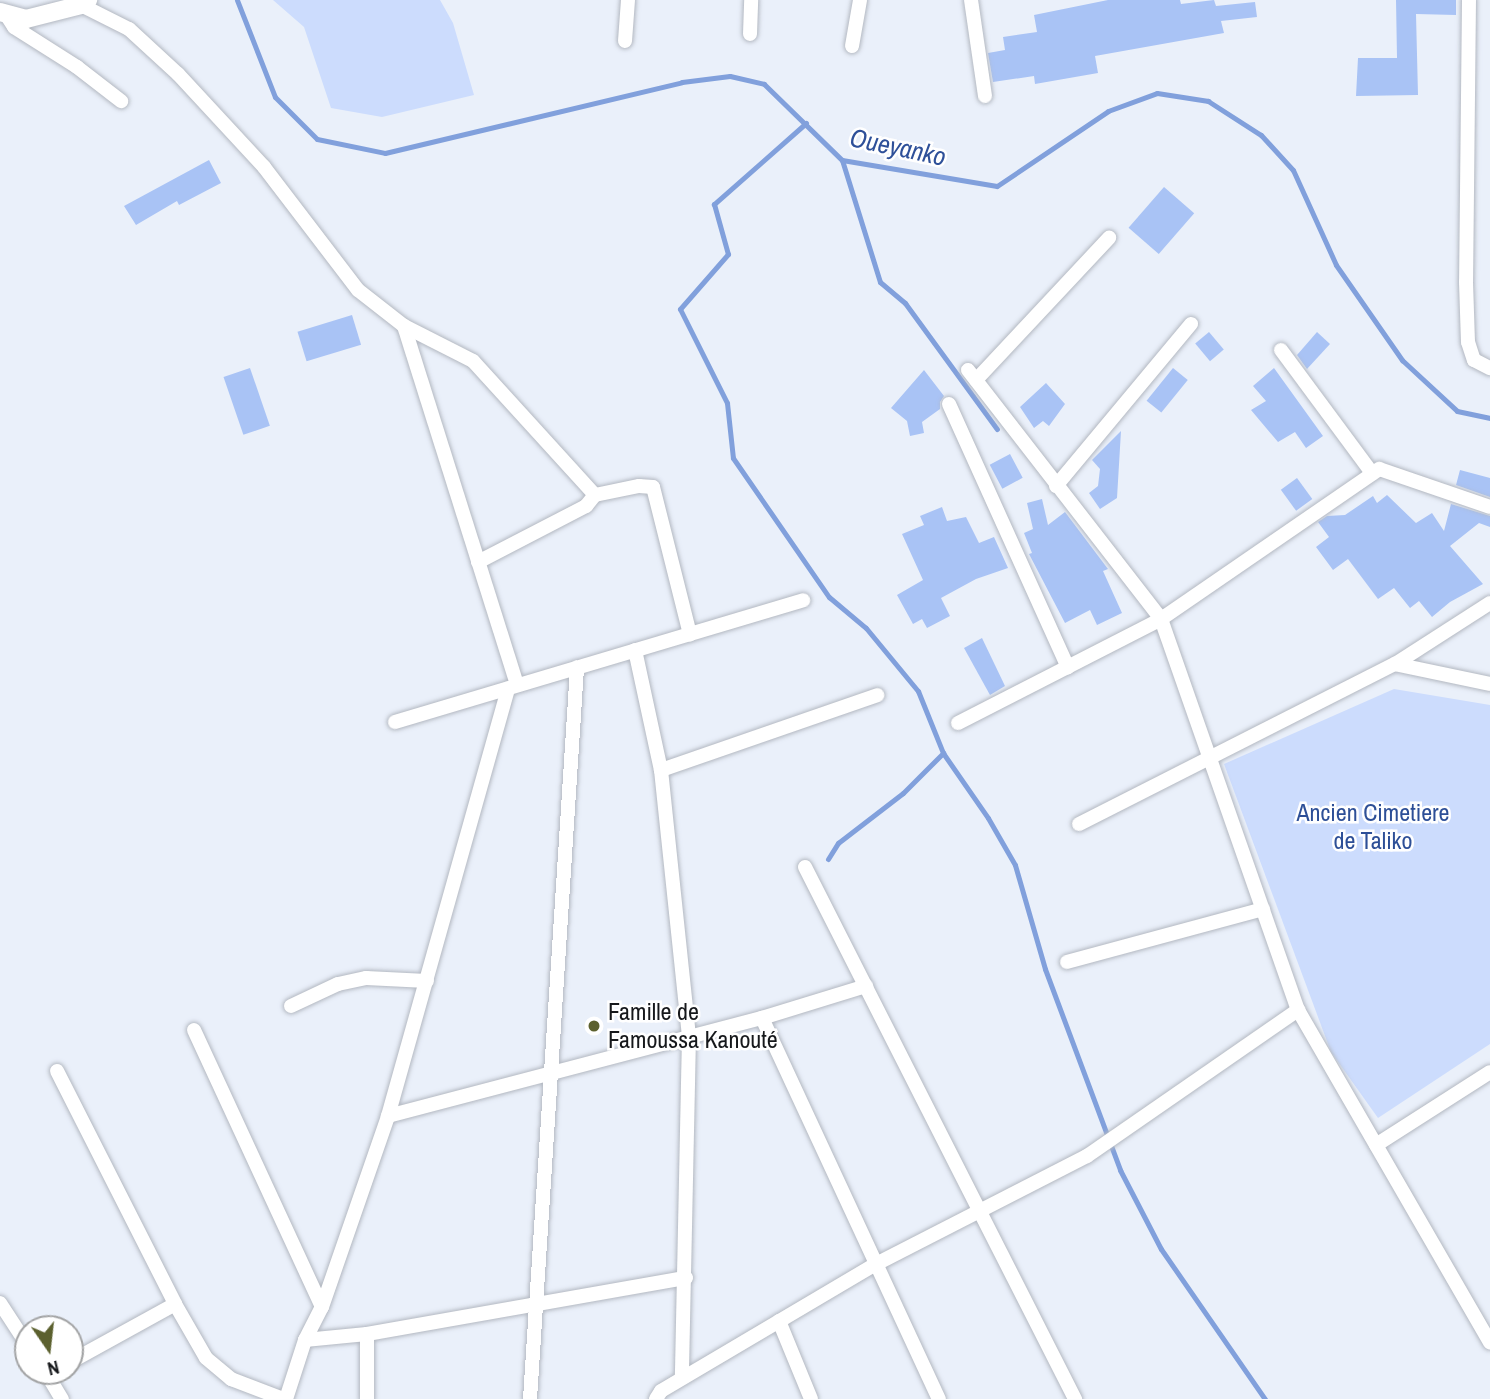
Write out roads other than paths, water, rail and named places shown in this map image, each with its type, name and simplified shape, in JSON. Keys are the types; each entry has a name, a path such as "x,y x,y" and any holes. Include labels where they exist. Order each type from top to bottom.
{"street":[{"path":"625,41 628,0"},
{"path":"750,33 751,0"},
{"path":"852,46 860,0"},
{"path":"971,0 985,96"},
{"path":"1469,0 1466,282 1468,342 1474,360 1490,368"},
{"path":"3,13 26,19 85,2 129,29 178,75 264,167 358,290 404,326 473,361 595,495 602,496 639,486 653,487 690,634"},
{"path":"3,13 14,26 77,67 121,101"},
{"path":"1109,238 972,375 1161,619 1298,1010 1490,1343"},
{"path":"1056,486 1191,324"},
{"path":"57,1071 175,1304 206,1358 231,1379 284,1399 305,1340 321,1307 388,1116 512,687 478,562 404,326"},
{"path":"1281,350 1372,473"},
{"path":"949,404 1068,667"},
{"path":"958,723 1161,619 1378,469 1490,508"},
{"path":"478,562 586,506 595,495"},
{"path":"395,722 803,600"},
{"path":"1079,824 1395,664 1490,603"},
{"path":"1475,613 1490,615"},
{"path":"635,650 661,770 689,1036 682,1378"},
{"path":"1395,664 1490,684"},
{"path":"530,1399 577,668"},
{"path":"661,770 877,695"},
{"path":"805,867 1075,1399"},
{"path":"1067,962 1263,909"},
{"path":"291,1006 338,984 366,978 428,981"},
{"path":"388,1116 762,1018 866,986"},
{"path":"656,1399 661,1391 682,1378 876,1264 1087,1156 1126,1132 1298,1010"},
{"path":"762,1018 939,1399"},
{"path":"194,1030 321,1307"},
{"path":"1376,1145 1490,1072"},
{"path":"305,1340 367,1334 685,1279"},
{"path":"0,1303 14,1324"},
{"path":"84,1354 175,1304"},
{"path":"779,1321 811,1399"},
{"path":"367,1334 367,1399"}],"waterway":[{"name":"Oueyanko","path":"237,0 275,97 317,139 385,153 682,82 730,76 764,84 842,160 997,186 1108,111 1157,93 1208,101 1261,135 1293,170 1336,265 1402,360 1457,411 1490,418"},
{"path":"806,123 714,204 728,254 680,309 727,403 733,458 829,597 866,628 918,691 943,753 988,818 1015,865 1045,969 1120,1170 1161,1249 1265,1399"},
{"path":"842,160 880,282 905,303 997,429"},
{"path":"828,859 838,843 903,793 943,753"}],"place":[{"name":"Famille de Famoussa Kanouté","path":"594,1026"}],"park label":[{"name":"Ancien Cimetiere de Taliko","path":"1373,827"}]}
